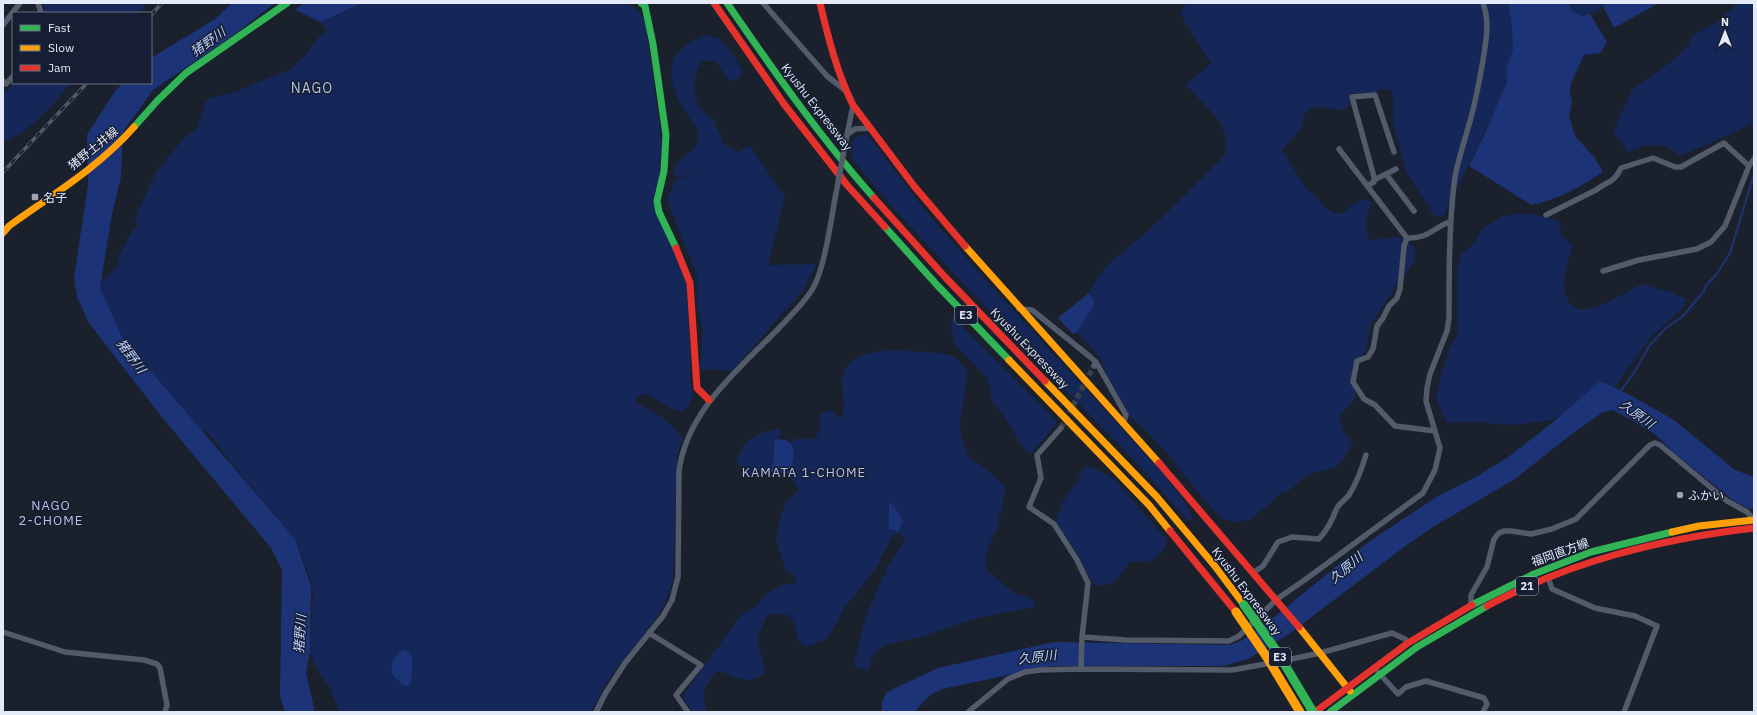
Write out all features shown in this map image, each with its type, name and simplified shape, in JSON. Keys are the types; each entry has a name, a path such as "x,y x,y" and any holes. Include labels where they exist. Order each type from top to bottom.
{"main road":[{"name":"猪野土井線","path":"3,233 9,226 86,171 120,143 177,81 208,57 287,3"},
{"name":"Kyushu Expressway","path":"714,3 775,91 847,184 937,285 1149,505 1236,612 1266,656 1300,712"},
{"name":"Kyushu Expressway","path":"727,3 770,66 856,178 945,277 1166,507 1214,565 1244,605 1276,650 1314,712"},
{"path":"820,3 822,20 846,91 853,106 871,128 891,157 945,224 1019,309 1185,491 1306,634 1350,691"},
{"path":"645,4 653,44 666,135 664,171 657,201 659,212 686,270 690,283 695,376 697,388 709,400"},
{"name":"福岡直方線","path":"1314,712 1350,691 1377,671 1408,643 1471,604 1534,574 1591,552 1699,526 1754,520"},
{"name":"福岡直方線","path":"1377,671 1457,622 1516,591 1548,577 1617,553 1657,543 1754,528"},
{"name":"福岡直方線","path":"1332,712 1350,691"}],"street":[{"path":"13,12 20,3"},
{"path":"763,3 827,76 846,91"},
{"path":"1082,637 1126,640 1229,641 1239,636 1277,599 1423,493 1435,470 1439,457 1440,448 1426,401 1430,374 1446,331 1449,318 1451,221 1457,165 1476,102 1486,45 1487,24 1484,3"},
{"path":"3,25 12,13"},
{"path":"3,81 6,84 12,77"},
{"path":"1374,180 1352,97 1376,95 1394,152"},
{"path":"596,712 605,694 625,663 663,616 676,589 678,577 679,471 687,438 709,400 799,306 812,289 821,267 853,106"},
{"path":"847,137 855,129 871,128"},
{"path":"1546,215 1596,190 1603,184 1614,181 1621,168 1654,158 1675,167 1681,167 1724,143 1749,166"},
{"path":"1339,149 1407,238"},
{"path":"1603,271 1639,260 1698,249 1711,242 1725,226 1749,166 1754,160"},
{"path":"1367,186 1374,182 1374,180 1396,169"},
{"path":"1386,174 1414,211"},
{"path":"1407,238 1429,235 1437,227 1451,221"},
{"path":"1407,238 1404,246 1400,289 1397,298 1389,306 1383,318 1376,326 1373,349 1368,357 1357,361 1353,382 1364,399 1375,405 1395,426 1435,431"},
{"path":"1019,309 1032,310 1095,364 1126,415 1123,424"},
{"path":"1061,428 1037,455 1041,478 1030,507 1054,524 1077,560 1088,583 1082,637 1081,667"},
{"path":"1471,604 1471,595 1487,567 1494,539 1499,533 1511,531 1531,534 1552,529 1576,519 1650,444 1655,443 1660,445 1727,501 1747,512 1754,520"},
{"path":"1254,572 1263,566 1278,542 1292,537 1319,539 1332,521 1336,509 1348,496 1362,468 1366,455"},
{"path":"1548,577 1552,589 1595,608 1635,616 1657,626 1624,712"},
{"path":"3,632 65,652 144,660 157,664 160,668 167,705 165,712"},
{"path":"649,633 702,664 676,695 688,712"},
{"path":"968,712 1002,684 1015,676 1040,670 1081,667 1232,670 1320,653 1392,633 1405,639 1408,643"},
{"path":"1377,671 1398,694 1406,687 1426,681 1484,698 1487,704 1483,712"}],"shaded area":[{"path":"43,3 148,3 140,12 45,12"},
{"path":"362,3 625,3 641,14 645,19 662,144 659,179 655,192 657,209 686,275 690,380 693,395 689,406 681,412 667,407 646,394 637,396 635,403 650,409 662,417 683,439 677,455 673,581 662,609 654,622 607,682 591,712 340,712 330,689 315,665 310,653 313,596 309,575 295,539 237,470 211,436 198,427 162,387 123,339 111,317 100,288 101,282 117,267 120,254 132,231 137,228 135,218 156,172 184,138 197,129 205,103 209,98 237,91 290,69 306,55 321,34 327,31 321,22"},
{"path":"1187,3 1508,3 1512,27 1513,49 1507,66 1507,82 1502,97 1443,217 1434,216 1406,171 1393,126 1393,97 1390,90 1379,89 1377,92 1349,94 1349,105 1344,110 1312,107 1304,114 1302,128 1282,150 1305,187 1318,198 1325,208 1335,213 1343,213 1353,204 1364,199 1371,202 1366,223 1369,240 1400,237 1415,247 1415,259 1370,326 1367,346 1358,365 1355,379 1356,397 1339,416 1342,429 1353,444 1337,467 1307,475 1290,490 1280,493 1269,505 1249,520 1236,522 1221,519 1189,482 1169,455 1118,403 1100,358 1077,332 1095,303 1089,293 1101,273 1108,265 1149,230 1225,155 1226,136 1218,119 1186,85 1211,63 1180,14"},
{"path":"1568,3 1607,3 1597,11 1583,16 1573,12"},
{"path":"1737,3 1754,3 1754,121 1746,127 1680,156 1666,146 1647,145 1628,152 1613,132 1632,90 1675,59 1689,45 1691,37 1720,20"},
{"path":"706,35 720,39 730,50 743,71 738,79 729,81 716,61 702,61 696,73 694,87 697,101 704,112 713,119 724,144 737,152 750,146 785,197 768,265 817,264 802,291 732,371 700,369 703,332 697,304 697,276 667,200 675,181 711,164 678,178 673,174 679,161 694,149 698,140 698,131 686,113 674,88 671,77 672,66 675,57 682,49 692,41"},
{"path":"13,84 71,84 49,109 32,125 13,138 3,142 3,95"},
{"path":"867,134 923,208 982,276 1160,470 1183,499 1194,522 1188,520 1119,444 1025,349 893,208 853,160 852,142 857,137"},
{"path":"1513,214 1534,214 1559,221 1561,235 1573,246 1565,277 1567,298 1572,305 1580,309 1599,306 1642,284 1670,292 1686,299 1683,307 1650,338 1615,387 1605,394 1551,420 1512,425 1474,422 1447,423 1436,398 1449,350 1458,334 1457,272 1461,254 1473,244 1481,230 1501,217"},
{"path":"952,316 1056,420 1056,425 1031,454 1021,445 1004,416 994,404 986,377 955,345 951,329"},
{"path":"893,350 938,353 955,356 968,372 960,423 962,439 970,459 980,464 1006,487 1001,512 998,519 999,525 986,555 987,568 990,573 1011,591 1033,600 1036,603 1034,607 977,618 924,636 885,645 876,651 871,659 870,667 867,670 854,666 866,615 888,566 904,542 903,536 898,533 893,535 876,568 845,607 827,639 806,647 800,642 797,636 792,619 787,615 768,615 758,638 758,645 764,663 763,675 755,679 743,680 722,672 715,672 704,691 703,696 708,712 693,712 684,700 684,694 741,615 755,607 768,593 782,585 796,583 795,576 786,570 776,541 781,514 788,500 799,490 788,473 794,458 791,443 794,439 815,439 820,428 819,415 830,410 842,419 844,405 842,383 843,374 847,366 852,361 868,354"},
{"path":"780,429 782,435 774,442 774,460 771,467 771,472 765,476 757,476 749,475 743,471 737,459 741,450 748,441 766,432"},
{"path":"1086,466 1094,468 1113,478 1167,540 1164,549 1154,559 1146,562 1129,563 1114,581 1103,585 1094,585 1091,581 1080,558 1056,522 1064,501 1082,469"}],"water":[{"name":"猪野川","path":"232,3 275,3 235,34 153,90 123,132 121,176 111,219 100,288 123,339 295,539 311,586 310,651 306,673 315,712 285,712 280,696 282,570 271,548 161,416 89,323 77,297 74,278 88,185 87,135 115,91 122,84 152,84 152,57 215,19"},
{"path":"303,3 362,3 321,22 295,10"},
{"path":"1508,3 1568,3 1573,12 1583,16 1590,14 1607,42 1600,53 1584,55 1571,83 1570,95 1572,101 1569,116 1575,136 1595,158 1603,172 1568,192 1550,200 1531,205 1469,166 1507,82 1507,66 1513,49 1512,27"},
{"path":"1607,3 1659,3 1614,28 1603,6"},
{"path":"1089,293 1095,303 1077,332 1073,334 1058,318"},
{"name":"久原川","path":"1599,382 1607,384 1630,395 1674,420 1735,470 1754,477 1754,509 1750,509 1734,501 1674,453 1656,435 1612,410 1603,412 1573,433 1515,479 1433,527 1404,547 1289,634 1248,659 1224,666 1051,666 942,689 929,696 914,712 882,712 882,702 887,692 938,668 1054,642 1230,645 1241,641 1272,619 1345,559 1379,535 1438,496 1472,479 1507,458 1552,423"},
{"path":"777,439 786,440 791,443 793,447 794,458 788,473 771,472 771,467 774,460 774,442"},
{"path":"889,502 894,506 903,520 899,530 897,531 889,529"},
{"path":"404,650 412,656 412,672 409,686 405,686 393,675 391,668 398,654"}],"waterway":[{"path":"1620,392 1635,371 1650,345 1666,328 1683,316 1704,291 1707,284 1716,275 1730,253 1754,174"}],"tunnel":[{"path":"1061,428 1094,366"}],"railway":[{"path":"152,14 162,3"},
{"path":"3,172 86,84"}],"traffic: fast":[{"path":"134,127 158,100 186,73 287,3"},
{"path":"641,3 645,6 653,44 666,135 664,171 657,201 659,212 676,248"},
{"path":"727,3 779,78 816,127 874,198"},
{"path":"885,227 937,285 1009,360"},
{"path":"1472,605 1534,574 1591,552 1672,532"},
{"path":"1244,605 1276,650 1313,712"},
{"path":"1330,712 1417,647 1487,606"}],"traffic: slow":[{"path":"3,233 9,226 90,168 106,155 134,127"},
{"path":"965,246 1159,463"},
{"path":"1009,360 1149,505 1170,531"},
{"path":"1045,381 1157,497 1214,565 1244,605"},
{"path":"1672,532 1699,526 1754,520"},
{"path":"1236,612 1266,656 1300,712"},
{"path":"1299,627 1350,691"}],"traffic: jam":[{"path":"714,3 784,104 847,185 885,227"},
{"path":"820,3 838,68 853,105 914,186 965,246"},
{"path":"874,198 945,277 1045,381"},
{"path":"676,248 690,283 697,388 709,400"},
{"path":"1159,463 1299,627"},
{"path":"1487,606 1551,576 1617,554 1684,538 1754,528"},
{"path":"1170,531 1236,612"},
{"path":"1315,712 1408,643 1472,605"}],"place":[{"name":"名子","path":"35,197"},
{"name":"ふかい","path":"1680,495"}],"district":[{"name":"NAGO","path":"312,88"},
{"name":"KAMATA 1-CHOME","path":"804,472"},
{"name":"NAGO 2-CHOME","path":"51,512"}]}
